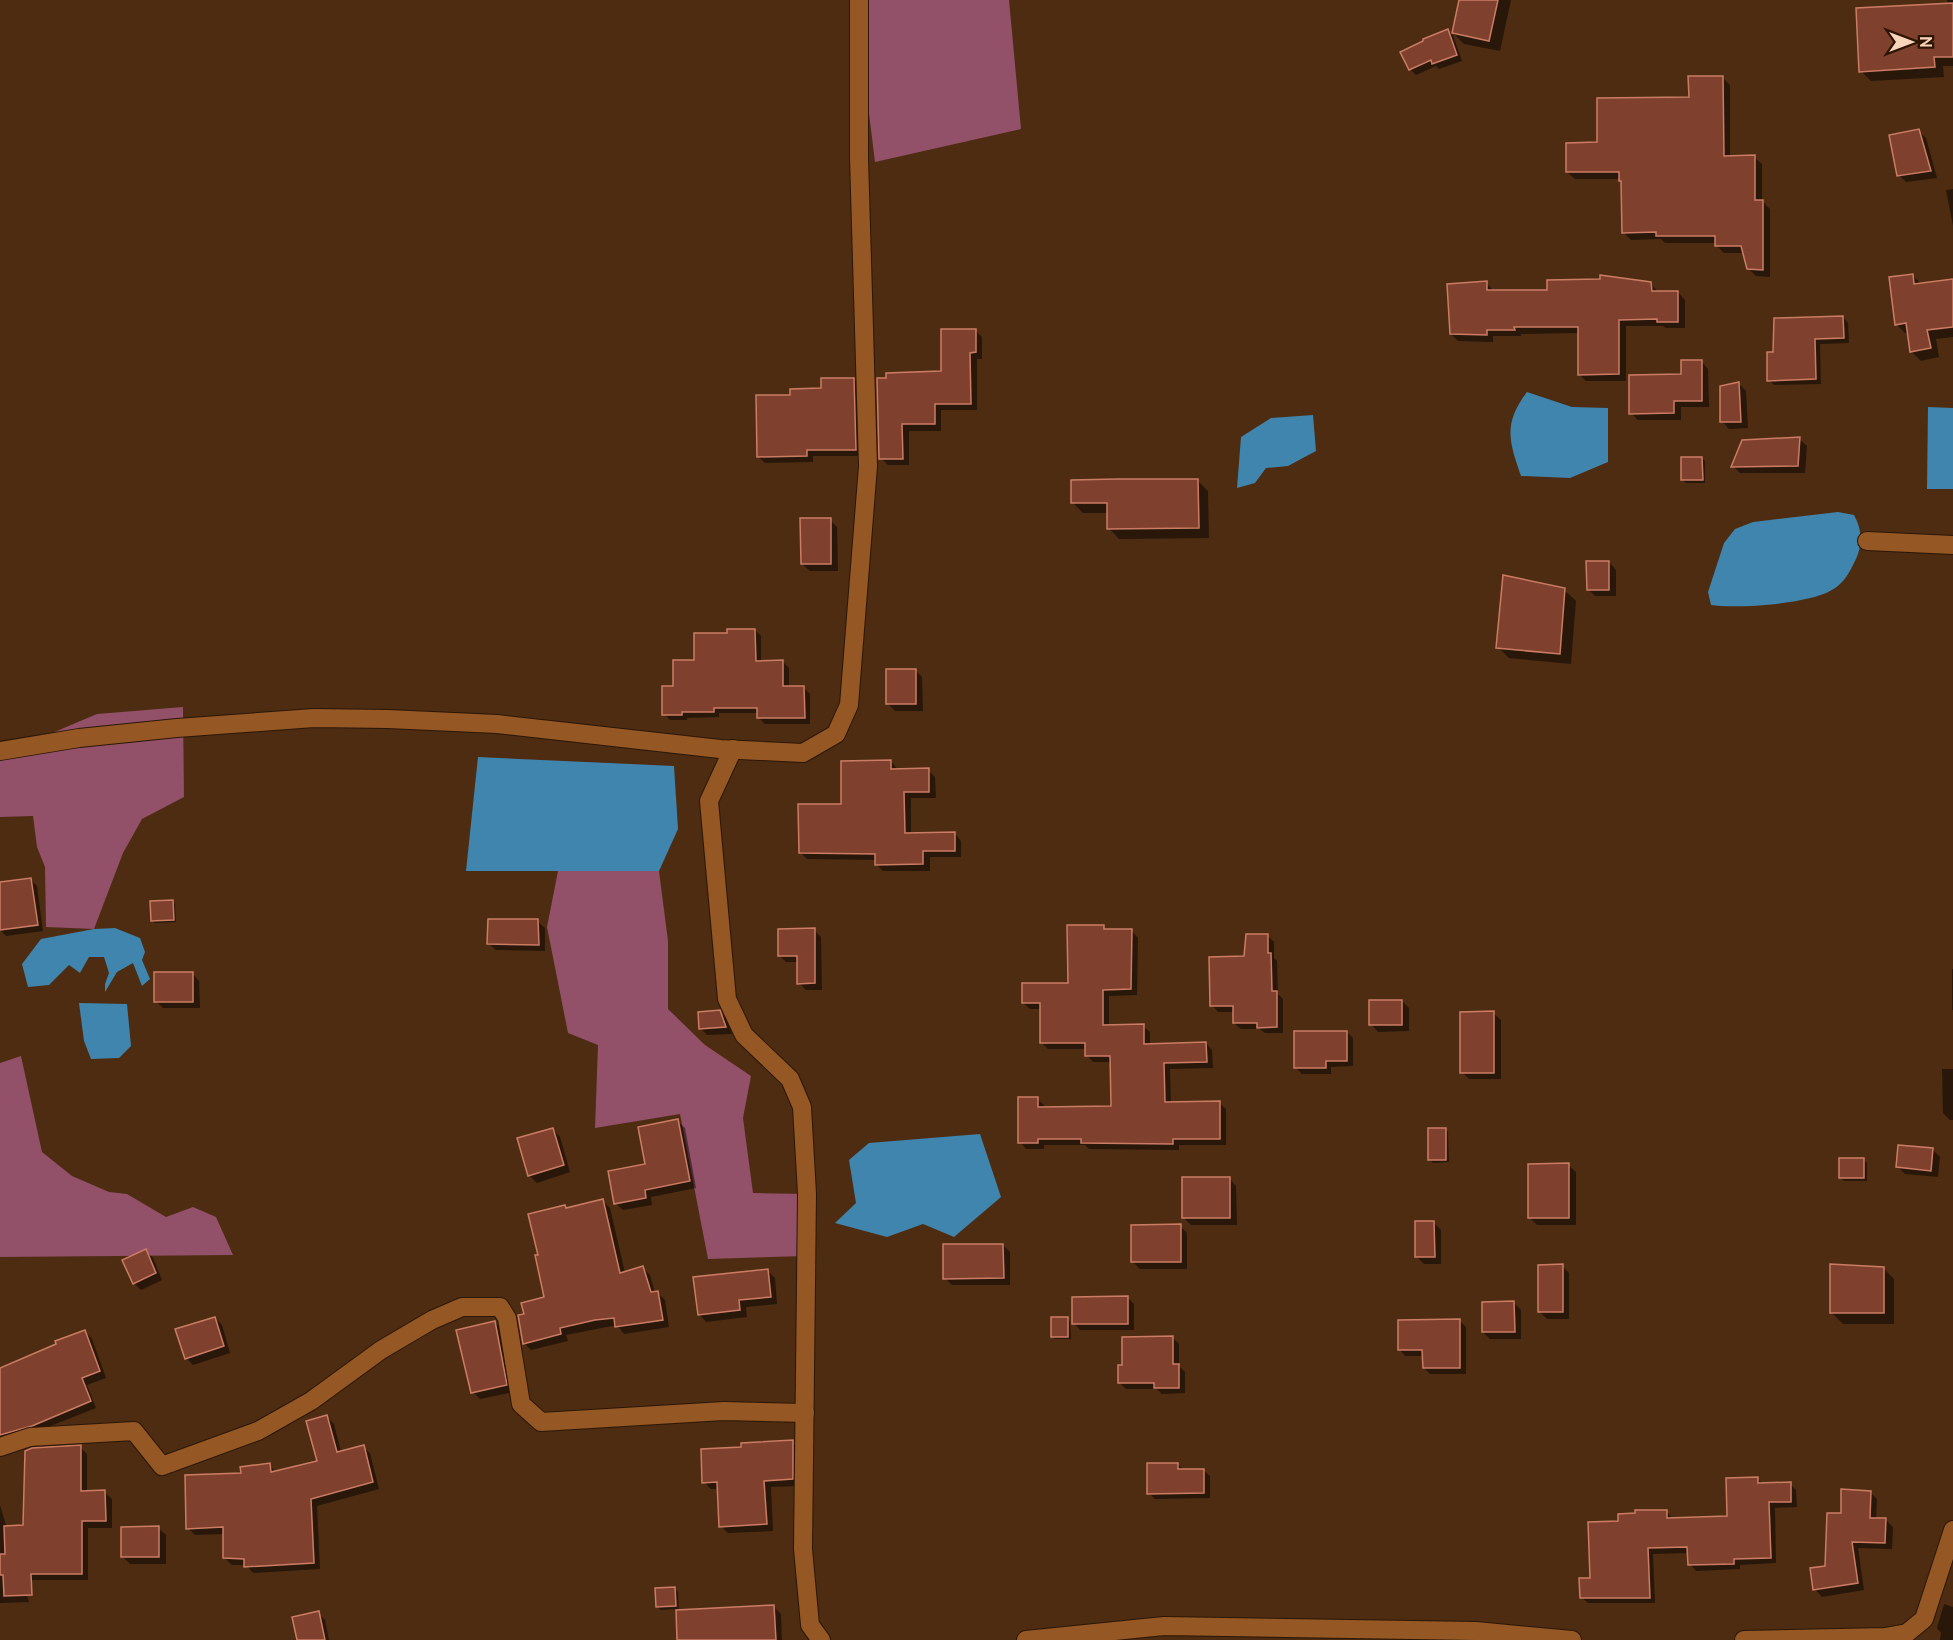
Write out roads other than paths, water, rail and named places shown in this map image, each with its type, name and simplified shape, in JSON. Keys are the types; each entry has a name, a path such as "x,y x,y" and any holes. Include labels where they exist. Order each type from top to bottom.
{"street":[{"path":"0,752 79,738 314,718 498,724 733,749 803,753 836,734 849,705 868,466 859,158 859,0"},
{"path":"1867,541 1953,545"},
{"path":"733,749 709,801 728,999 744,1035 790,1078 802,1107 807,1194 803,1549 810,1625 821,1640"},
{"path":"0,1447 30,1437 134,1431 162,1466 258,1431 311,1401 381,1350 432,1320 462,1307 500,1307 507,1318 520,1404 541,1422 724,1411 805,1413"},
{"path":"1744,1640 1885,1637 1907,1633 1924,1619 1953,1530"},
{"path":"1026,1640 1164,1626 1476,1631 1572,1640"}],"water":[{"path":"1527,392 1572,407 1608,408 1608,462 1570,478 1521,476 1510,433 1514,414"},
{"path":"1928,407 1953,408 1953,489 1927,489"},
{"path":"1313,415 1316,451 1288,466 1266,468 1255,483 1237,488 1241,437 1271,418"},
{"path":"1838,512 1854,515 1859,526 1861,542 1851,569 1835,588 1819,595 1789,602 1754,606 1711,605 1708,592 1724,543 1735,529 1753,522"},
{"path":"478,757 674,766 678,829 659,871 466,871"},
{"path":"115,928 140,938 145,952 142,960 150,979 142,986 133,963 117,972 105,992 109,973 104,957 89,957 80,973 69,965 49,985 28,987 22,964 41,939 94,929"},
{"path":"79,1003 127,1004 131,1046 119,1058 91,1059 84,1041"},
{"path":"980,1134 1001,1197 954,1237 923,1224 887,1237 835,1223 856,1203 849,1160 869,1143"}]}
